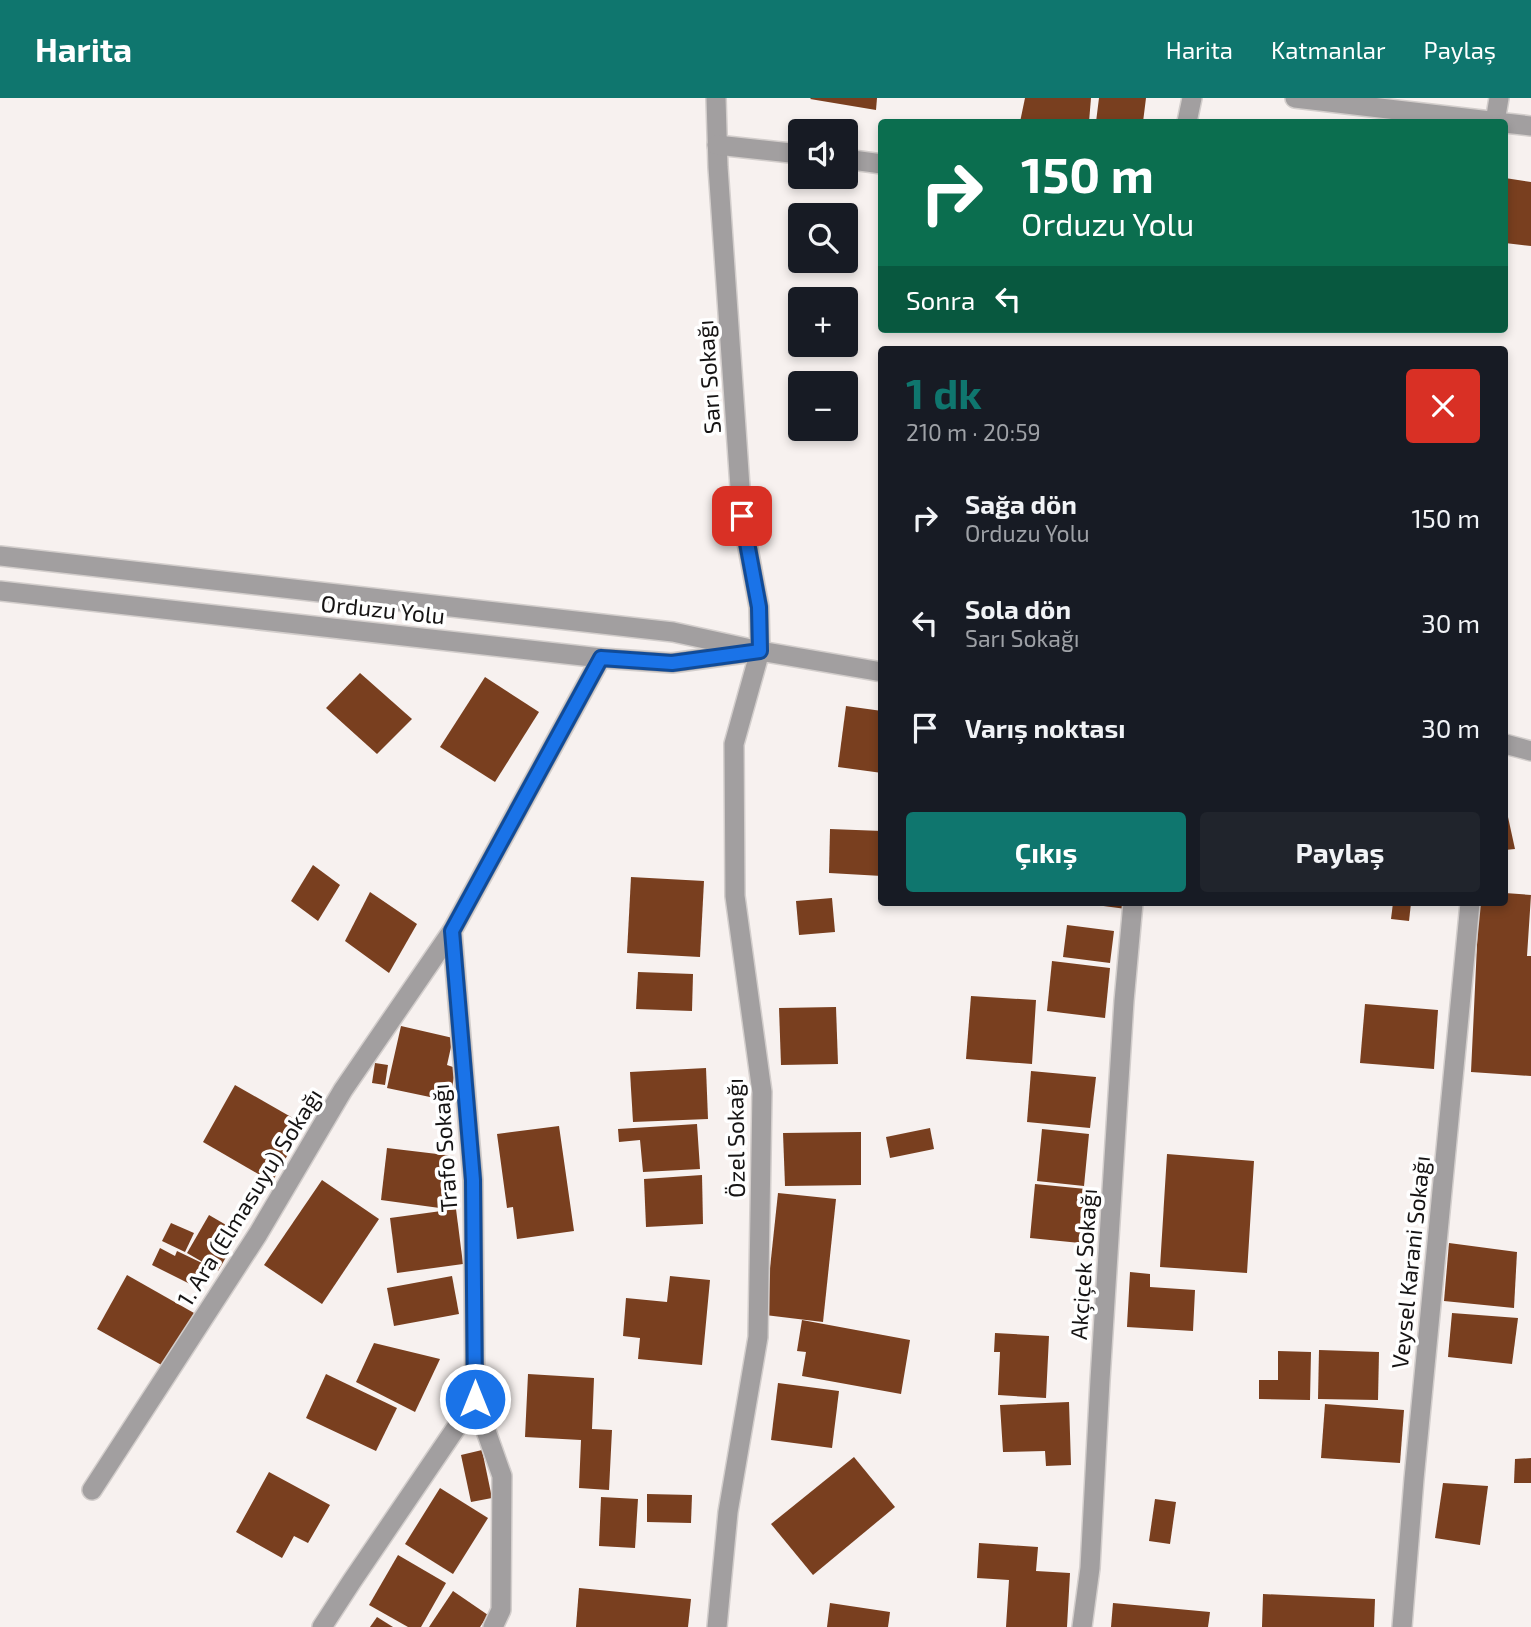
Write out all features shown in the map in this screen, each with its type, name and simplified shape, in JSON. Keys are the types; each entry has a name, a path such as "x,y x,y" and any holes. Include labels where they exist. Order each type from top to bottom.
{"street":[{"name":"Sarı Sokağı","path":"716,98 742,516 759,607 760,651"},
{"path":"1188,119 1192,98"},
{"path":"1294,98 1472,119"},
{"path":"1497,119 1499,98"},
{"path":"1508,123 1531,127"},
{"path":"718,145 788,153"},
{"path":"858,161 878,163"},
{"path":"0,556 673,632 760,651 878,671"},
{"name":"Orduzu Yolu","path":"0,592 601,658 672,663 760,651"},
{"name":"Özel Sokağı","path":"717,1627 728,1512 758,1337 762,1092 735,896 734,744 760,651"},
{"path":"452,931 601,658"},
{"path":"1508,745 1531,751"},
{"name":"Akçiçek Sokağı","path":"1082,1627 1090,1568 1124,1001 1133,906"},
{"name":"Veysel Karani Sokağı","path":"1402,1627 1415,1465 1471,906"},
{"name":"1. Ara (Elmasuyu) Sokağı","path":"92,1490 258,1234 343,1090 452,931"},
{"name":"Trafo Sokağı","path":"452,931 473,1180 475,1399 502,1476 501,1610 493,1627"},
{"path":"430,962 457,988"},
{"path":"322,1627 475,1399"}],"building":[{"path":"877,98 876,110 810,99"},
{"path":"1025,98 1091,98 1089,119 1021,119"},
{"path":"1099,98 1146,98 1143,119 1096,119"},
{"path":"1508,178 1531,182 1531,246 1508,243"},
{"path":"360,673 412,719 377,754 326,708"},
{"path":"485,677 539,712 495,782 440,747"},
{"path":"846,706 878,710 878,772 838,767"},
{"path":"1508,817 1515,849 1508,850"},
{"path":"830,829 878,831 878,876 829,873"},
{"path":"313,865 340,885 318,921 291,901"},
{"path":"631,877 704,881 700,957 627,953"},
{"path":"370,892 417,924 389,973 345,941"},
{"path":"1508,893 1531,895 1527,956 1531,956 1531,1076 1471,1072 1479,906 1508,906"},
{"path":"832,898 835,932 799,935 796,901"},
{"path":"1104,906 1126,906 1126,909"},
{"path":"1393,906 1411,906 1409,921 1391,919"},
{"path":"1067,925 1114,931 1110,963 1063,957"},
{"path":"1052,961 1110,968 1105,1018 1047,1011"},
{"path":"638,972 693,974 692,1011 636,1009"},
{"path":"971,996 1036,1000 1032,1064 966,1059"},
{"path":"1365,1004 1438,1010 1434,1069 1360,1063"},
{"path":"836,1007 838,1064 781,1065 779,1008"},
{"path":"401,1026 453,1038 447,1065 456,1068 449,1101 387,1088"},
{"path":"375,1063 388,1065 385,1085 372,1083"},
{"path":"706,1068 708,1119 633,1122 630,1072"},
{"path":"1031,1071 1096,1077 1090,1128 1027,1122"},
{"path":"235,1085 305,1125 272,1182 203,1142"},
{"path":"697,1124 700,1169 643,1172 640,1140 619,1142 618,1129"},
{"path":"559,1126 574,1231 517,1239 513,1207 507,1208 497,1134"},
{"path":"930,1128 934,1149 890,1158 886,1137"},
{"path":"1042,1129 1089,1134 1084,1186 1037,1181"},
{"path":"861,1132 861,1185 785,1186 783,1133"},
{"path":"387,1148 454,1156 447,1209 381,1200"},
{"path":"1167,1154 1254,1161 1247,1273 1160,1267"},
{"path":"702,1175 703,1224 646,1227 644,1179"},
{"path":"322,1180 379,1219 322,1304 264,1265"},
{"path":"1035,1184 1096,1190 1090,1244 1030,1238"},
{"path":"778,1193 836,1199 823,1322 765,1315"},
{"path":"456,1209 463,1264 397,1273 390,1218"},
{"path":"209,1215 240,1233 218,1271 187,1253"},
{"path":"171,1223 194,1233 185,1252 162,1241"},
{"path":"1449,1243 1517,1252 1514,1308 1444,1301"},
{"path":"160,1248 175,1256 177,1251 202,1263 192,1285 152,1265"},
{"path":"1130,1272 1150,1274 1150,1287 1195,1290 1193,1331 1127,1327"},
{"path":"127,1275 194,1313 165,1367 97,1329"},
{"path":"452,1276 459,1314 394,1326 387,1288"},
{"path":"670,1276 710,1280 702,1365 638,1359 640,1338 623,1336 626,1298 667,1302"},
{"path":"1452,1313 1518,1318 1512,1364 1448,1357"},
{"path":"802,1320 910,1340 901,1394 802,1376 806,1352 797,1351"},
{"path":"995,1333 1049,1336 1046,1398 998,1395 1000,1352 994,1352"},
{"path":"374,1343 440,1359 415,1412 356,1382"},
{"path":"1319,1350 1379,1352 1378,1400 1318,1399"},
{"path":"1278,1351 1311,1352 1310,1400 1259,1399 1259,1380 1278,1380"},
{"path":"326,1374 397,1408 376,1451 306,1418"},
{"path":"528,1374 594,1378 592,1429 612,1430 609,1490 579,1488 581,1440 525,1437"},
{"path":"778,1383 839,1391 832,1448 771,1440"},
{"path":"1069,1402 1071,1465 1046,1466 1045,1451 1003,1452 1000,1405"},
{"path":"1325,1404 1404,1410 1400,1463 1321,1458"},
{"path":"482,1450 492,1498 471,1502 461,1455"},
{"path":"854,1457 895,1507 813,1575 771,1524"},
{"path":"1531,1458 1531,1483 1514,1483 1515,1459"},
{"path":"269,1472 330,1505 308,1543 294,1536 282,1558 236,1532"},
{"path":"1443,1483 1488,1486 1480,1545 1435,1538"},
{"path":"440,1488 488,1518 453,1574 405,1544"},
{"path":"647,1494 692,1495 691,1523 647,1522"},
{"path":"601,1497 638,1499 635,1548 599,1546"},
{"path":"1155,1499 1176,1502 1170,1544 1149,1541"},
{"path":"979,1543 1038,1547 1036,1571 1070,1573 1067,1627 1006,1627 1009,1580 977,1578"},
{"path":"398,1555 446,1583 421,1627 408,1627 369,1605"},
{"path":"579,1588 691,1599 688,1627 576,1627"},
{"path":"453,1591 488,1615 480,1627 429,1627"},
{"path":"1263,1594 1375,1599 1374,1627 1262,1627"},
{"path":"830,1603 890,1612 888,1627 827,1627"},
{"path":"1113,1603 1210,1612 1208,1627 1111,1627"},
{"path":"377,1617 393,1627 370,1627"}],"route":[{"path":"475,1399 473,1180 452,931 601,658 672,663 760,651 759,607 742,516"}]}
